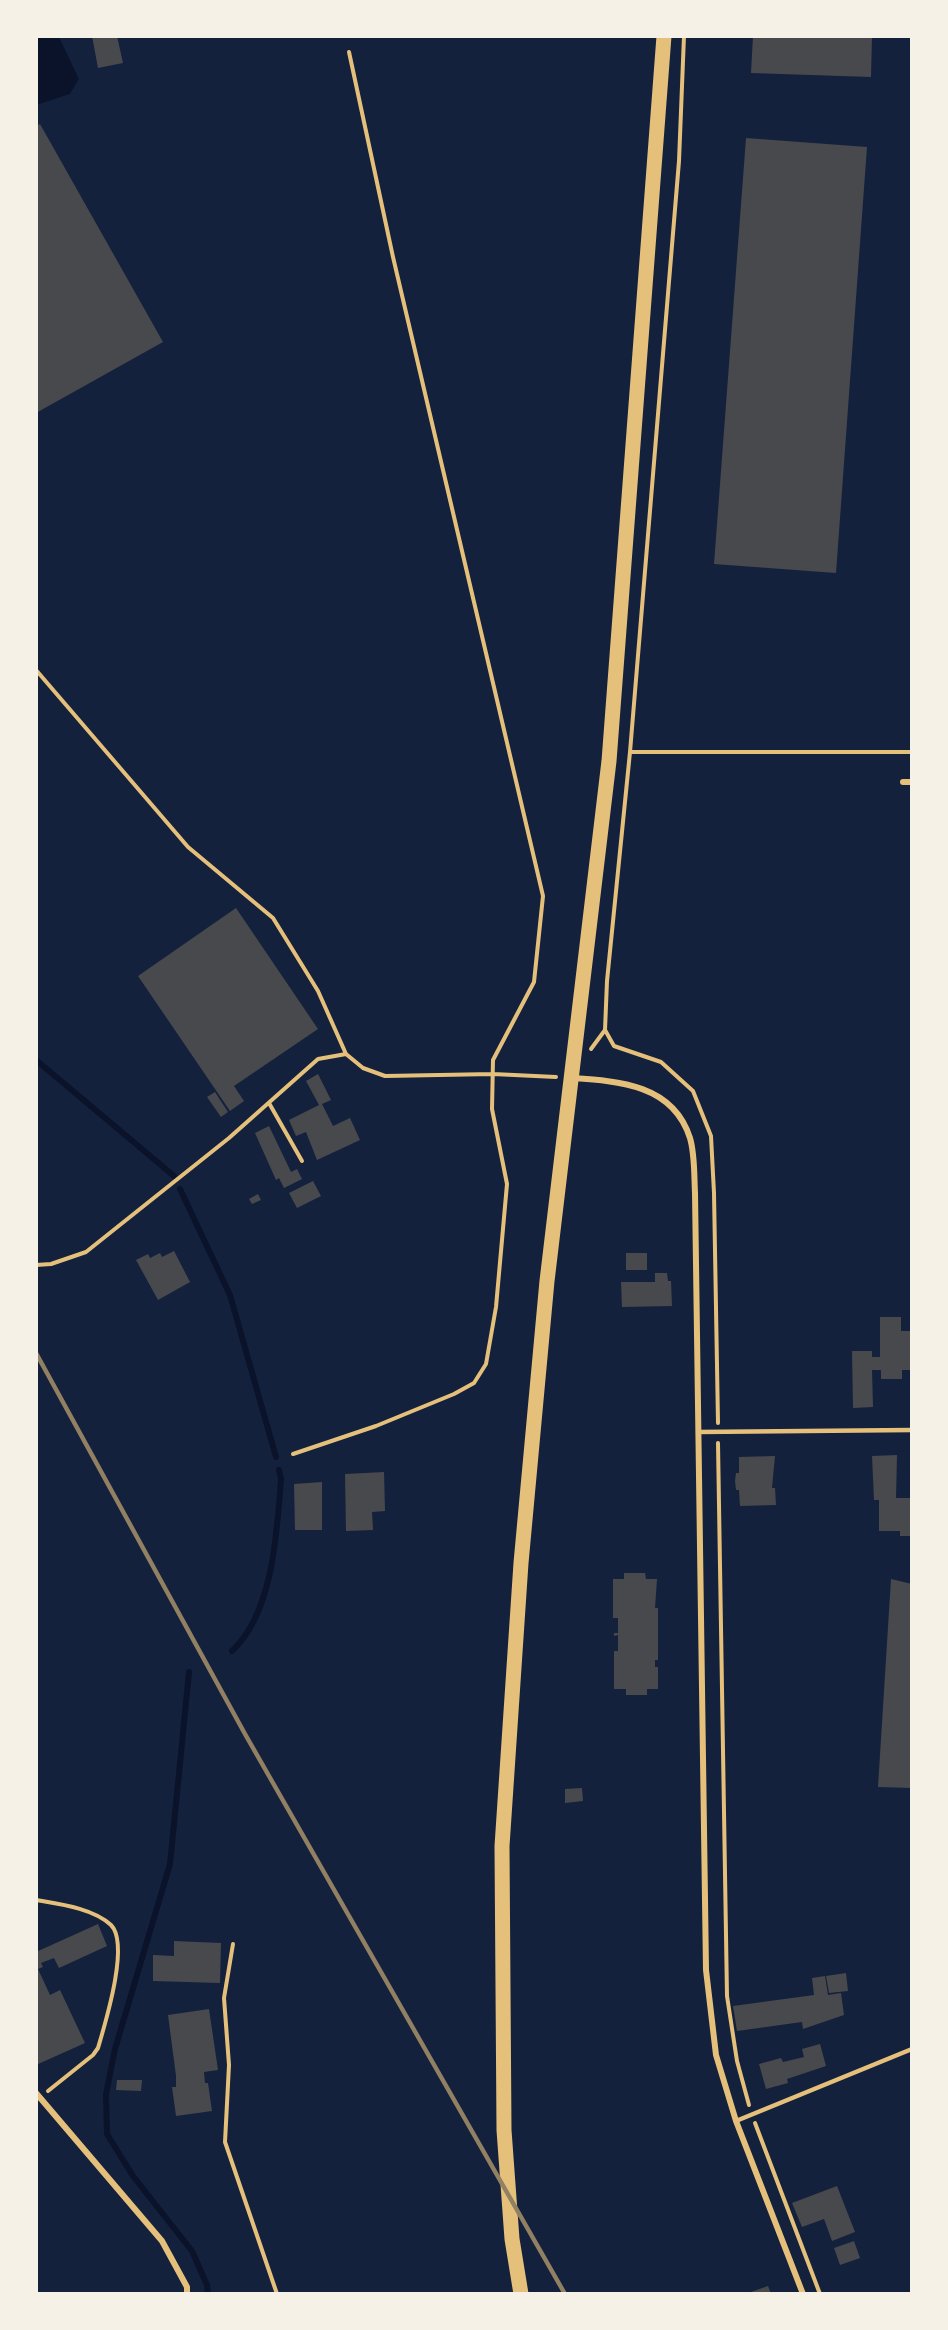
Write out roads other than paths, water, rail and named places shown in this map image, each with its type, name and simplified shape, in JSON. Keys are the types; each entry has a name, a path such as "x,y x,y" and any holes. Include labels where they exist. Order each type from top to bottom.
{"main road":[{"path":"521,2294 512,2240 504,2130 502,1846 521,1563 547,1281 609,761 664,36"}],"street":[{"path":"903,782 912,782"},
{"path":"570,1077 631,1084 652,1092 671,1104 690,1139 695,1193 706,1970 716,2055 736,2121 803,2294"},
{"path":"38,2095 162,2241 187,2287 188,2294"}],"lane":[{"path":"698,1432 912,1430"},
{"path":"736,2121 912,2049"}],"water":[{"path":"36,36 59,37 79,79 70,94 36,105"}],"waterway":[{"path":"36,1060 174,1176"},
{"path":"180,1189 230,1295 276,1457"},
{"path":"232,1651 246,1635 256,1616 270,1571 275,1547 281,1479 279,1470"},
{"path":"189,1672 170,1864 115,2049 106,2094 107,2134 133,2176 192,2251 207,2285 208,2294"}],"railway":[{"path":"36,1353 245,1734 565,2294"}]}
